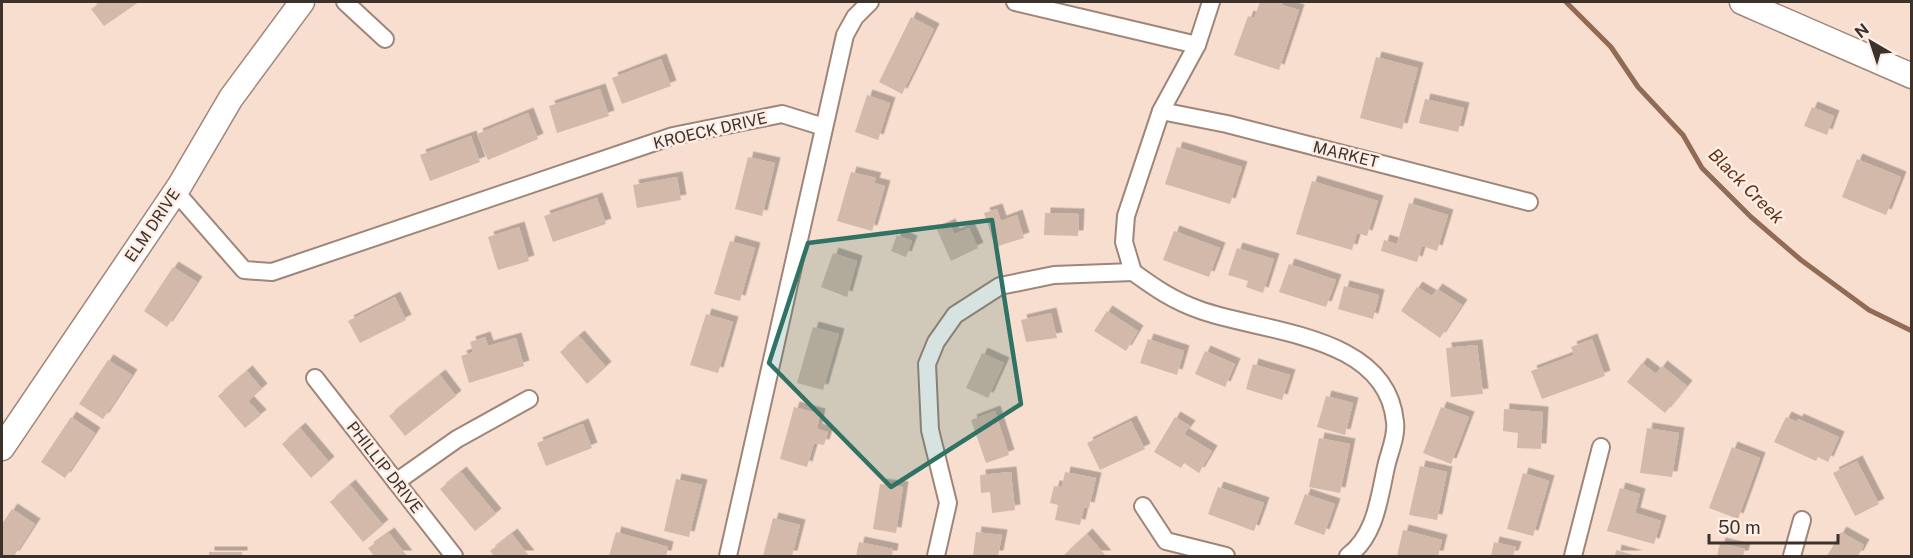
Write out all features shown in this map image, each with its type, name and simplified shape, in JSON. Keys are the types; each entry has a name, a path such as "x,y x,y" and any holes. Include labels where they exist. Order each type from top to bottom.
{"street":[{"name":"ELM DRIVE","path":"2,448 175,191 231,99 302,2"},
{"path":"345,2 385,39"},
{"path":"728,556 845,35 855,17 870,2"},
{"path":"1015,2 1197,45"},
{"path":"1211,2 1197,45 1161,111 1126,216 1124,242 1133,272 1165,296 1201,310 1334,346 1359,359 1378,381 1390,398 1396,424 1372,526 1348,556"},
{"path":"1742,2 1911,75"},
{"name":"MARKET","path":"1161,111 1227,124 1529,202"},
{"name":"KROECK DRIVE","path":"175,191 244,270 272,272 673,135 782,114 824,128"},
{"path":"936,556 948,503 930,430 927,364 936,342 956,315 1000,286 1054,275 1133,272"},
{"name":"PHILLIP DRIVE","path":"315,378 454,556"},
{"path":"396,482 457,439 529,399"},
{"path":"1573,556 1601,447"},
{"path":"1143,506 1166,541 1226,556"},
{"path":"1792,556 1802,520"}],"highlighted area":[{"path":"992,220 1021,404 891,487 769,363 808,243"}],"building":[{"path":"101,2 139,2 104,26 91,9"},
{"path":"1260,2 1283,2 1282,5 1299,10 1279,70 1234,55 1248,16 1254,18"},
{"path":"911,17 934,29 902,94 879,82"},
{"path":"1376,57 1418,68 1402,129 1360,118"},
{"path":"661,59 671,86 622,104 612,78"},
{"path":"600,89 609,116 557,133 549,106"},
{"path":"867,95 890,103 878,140 855,132"},
{"path":"1425,99 1464,108 1458,132 1419,123"},
{"path":"1812,107 1834,116 1827,135 1804,126"},
{"path":"528,113 538,139 488,160 477,134"},
{"path":"471,136 480,162 430,181 420,155"},
{"path":"1177,147 1242,167 1230,204 1165,184"},
{"path":"748,157 775,163 762,216 735,209"},
{"path":"1857,159 1901,177 1886,215 1842,197"},
{"path":"851,172 876,178 874,183 885,186 872,231 837,221"},
{"path":"677,177 681,200 637,208 633,185"},
{"path":"1312,181 1378,201 1367,236 1357,233 1352,250 1296,234"},
{"path":"597,198 606,224 553,242 544,216"},
{"path":"1409,203 1448,215 1437,251 1422,246 1417,262 1381,251 1384,240 1397,244"},
{"path":"997,209 1001,221 1017,215 1024,238 995,247 984,213"},
{"path":"1045,213 1079,214 1078,236 1044,235"},
{"path":"950,224 954,234 969,228 978,248 951,261 937,230"},
{"path":"519,227 529,261 498,270 488,237"},
{"path":"1174,231 1220,248 1209,277 1163,260"},
{"path":"897,235 912,241 906,257 891,251"},
{"path":"730,241 755,248 740,301 714,294"},
{"path":"1237,248 1274,259 1263,293 1246,287 1248,281 1228,275"},
{"path":"833,253 857,261 847,297 821,287"},
{"path":"1289,264 1336,280 1326,307 1279,292"},
{"path":"173,267 197,282 167,327 144,311"},
{"path":"1344,286 1379,295 1373,319 1338,309"},
{"path":"1417,287 1432,296 1437,289 1462,305 1440,338 1401,311"},
{"path":"395,297 406,320 360,343 348,321"},
{"path":"1107,311 1138,331 1126,351 1094,331"},
{"path":"1051,313 1057,338 1026,342 1021,320"},
{"path":"706,314 733,322 718,373 690,365"},
{"path":"813,327 839,334 823,390 797,383"},
{"path":"579,336 606,367 587,384 560,352"},
{"path":"485,337 488,346 516,338 524,366 469,383 461,356 473,352 470,342"},
{"path":"1148,339 1184,351 1177,375 1140,363"},
{"path":"1592,339 1605,376 1542,399 1531,371 1574,355 1571,347"},
{"path":"1477,345 1483,394 1451,397 1446,348"},
{"path":"1205,351 1235,364 1225,387 1195,374"},
{"path":"982,353 1004,363 988,398 966,388"},
{"path":"108,360 132,375 103,419 79,404"},
{"path":"1642,363 1656,374 1662,366 1687,386 1665,413 1627,382"},
{"path":"1253,364 1290,375 1282,400 1246,389"},
{"path":"247,371 262,389 248,401 261,415 245,428 218,396"},
{"path":"440,375 456,396 405,436 389,416"},
{"path":"1326,396 1353,403 1345,435 1317,427"},
{"path":"794,407 820,414 817,429 828,432 824,445 814,443 807,467 780,459"},
{"path":"1441,407 1469,417 1451,464 1423,453"},
{"path":"1504,409 1543,412 1541,449 1517,448 1518,433 1503,431"},
{"path":"995,411 1009,455 986,463 971,420"},
{"path":"71,417 95,433 65,478 41,462"},
{"path":"1175,417 1190,426 1184,434 1212,451 1199,473 1184,463 1181,468 1154,452"},
{"path":"1786,417 1797,422 1798,419 1839,437 1828,462 1818,457 1816,461 1774,442"},
{"path":"1131,421 1145,449 1100,470 1087,443"},
{"path":"583,424 592,448 546,466 537,443"},
{"path":"300,428 329,462 311,478 282,444"},
{"path":"1647,428 1679,433 1672,477 1640,473"},
{"path":"1319,438 1350,444 1340,493 1309,487"},
{"path":"1732,447 1760,458 1738,519 1709,508"},
{"path":"1857,461 1879,504 1855,516 1833,473"},
{"path":"1420,466 1447,472 1437,520 1409,515"},
{"path":"461,472 496,514 475,531 440,489"},
{"path":"1011,472 1015,510 992,513 990,492 981,493 980,475"},
{"path":"1065,472 1096,478 1089,508 1084,507 1080,525 1055,520 1058,505 1050,503 1054,486 1062,487"},
{"path":"1523,473 1549,481 1533,536 1507,529"},
{"path":"676,479 702,485 689,537 664,531"},
{"path":"880,484 903,487 896,533 873,529"},
{"path":"350,485 383,525 363,542 330,502"},
{"path":"1218,487 1264,503 1254,531 1208,514"},
{"path":"1620,488 1640,494 1635,513 1661,521 1654,544 1607,531"},
{"path":"1305,494 1335,504 1324,535 1294,524"},
{"path":"12,509 35,524 14,556 2,556 2,524"},
{"path":"773,518 800,525 792,556 763,556"},
{"path":"1403,530 1442,540 1438,556 1397,556"},
{"path":"616,532 668,547 666,556 609,556"},
{"path":"976,532 1002,535 998,556 973,556"},
{"path":"1841,532 1864,545 1858,556 1827,556"},
{"path":"389,533 407,556 374,556 368,548"},
{"path":"512,534 529,556 494,556 490,551"},
{"path":"1087,534 1106,556 1064,555"},
{"path":"859,542 893,549 892,556 856,556"},
{"path":"1494,542 1516,547 1513,556 1491,556"},
{"path":"1720,543 1745,549 1743,556 1717,556"},
{"path":"1616,550 1637,556 1615,556"},
{"path":"209,552 242,552 242,556 209,556"}],"waterway":[{"name":"Black Creek","path":"1566,2 1611,47 1638,87 1683,135 1702,168 1751,217 1801,260 1869,310 1912,331"}]}
